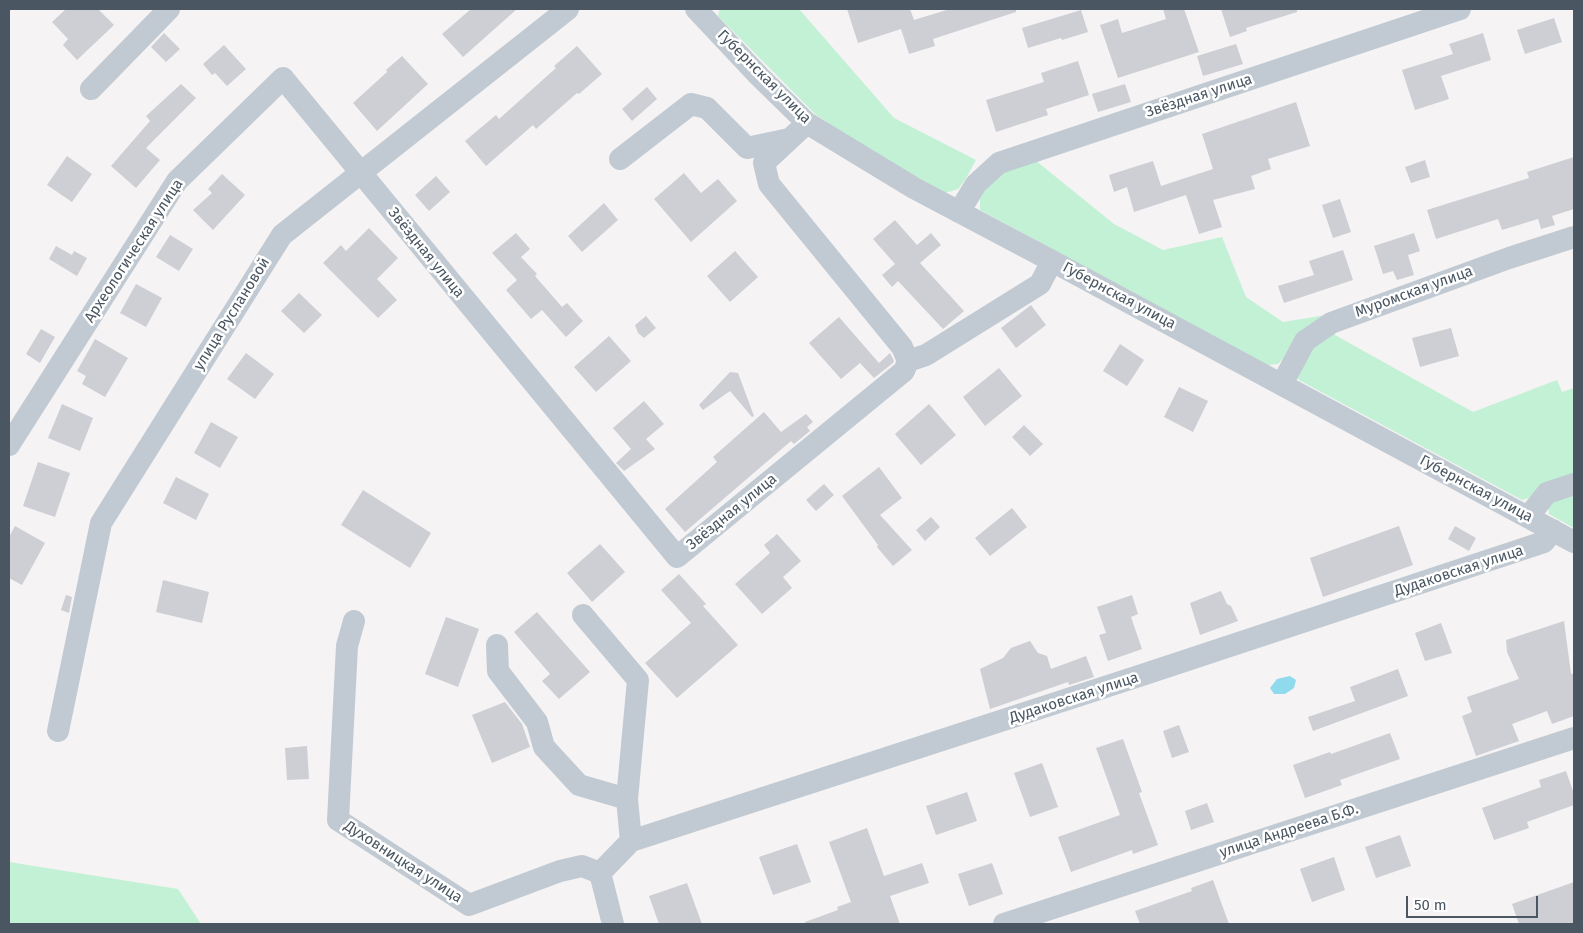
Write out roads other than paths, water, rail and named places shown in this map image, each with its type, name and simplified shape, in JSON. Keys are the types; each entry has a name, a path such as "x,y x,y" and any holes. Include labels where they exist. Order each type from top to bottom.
{"street":[{"path":"91,89 169,9"},
{"name":"улица Руслановой","path":"58,731 101,523 282,235 568,9"},
{"name":"Губернская улица","path":"696,9 759,76 807,122 914,188 1052,260 1574,542"},
{"name":"Звёздная улица","path":"959,212 976,184 999,163 1460,9"},
{"name":"Археологическая улица","path":"9,445 177,181 283,78 360,173"},
{"path":"620,159 691,104 707,108 747,148 790,139"},
{"path":"807,122 764,162 769,184 902,347 908,361 926,355 1040,284 1052,260"},
{"name":"Звёздная улица","path":"360,173 676,557 904,371 908,361"},
{"name":"Муромская улица","path":"1282,384 1305,341 1331,323 1509,258 1574,237"},
{"path":"1528,517 1547,493 1574,484"},
{"name":"Дудаковская улица","path":"600,873 631,842 1544,542 1553,530"},
{"path":"583,615 638,680 627,799 631,842"},
{"name":"Духовницкая улица","path":"354,621 347,646 338,820 469,905 560,871 582,866 600,873"},
{"path":"497,645 498,671 537,722 544,747 579,785 627,799"},
{"name":"улица Андреева Б.Ф.","path":"1004,924 1574,738"},
{"path":"600,873 613,924"}],"water":[{"path":"1290,676 1296,680 1294,688 1285,694 1274,694 1270,688 1277,679"}]}
